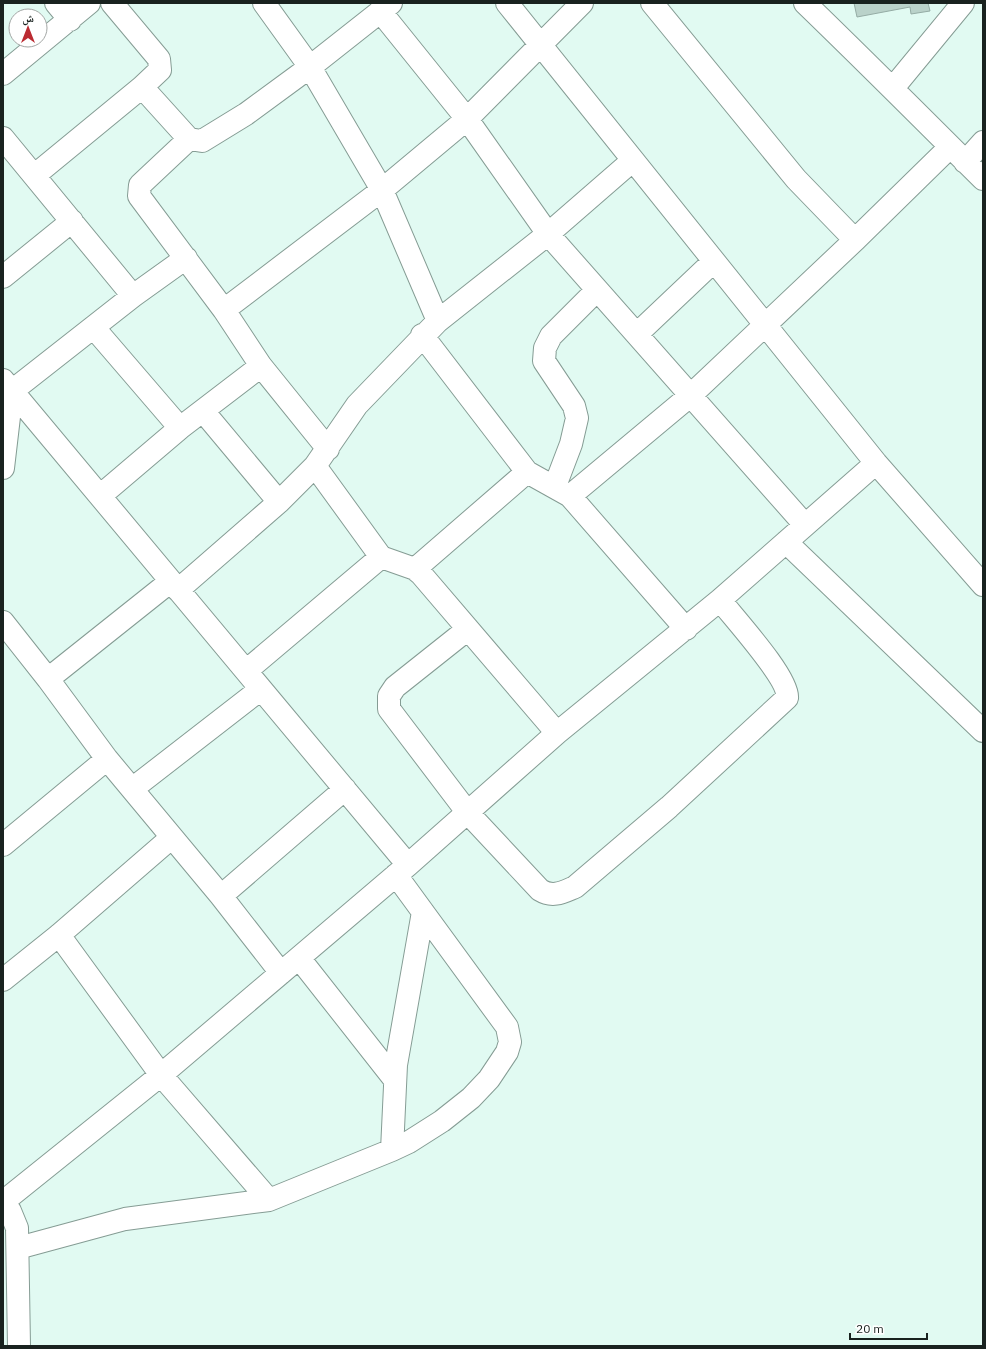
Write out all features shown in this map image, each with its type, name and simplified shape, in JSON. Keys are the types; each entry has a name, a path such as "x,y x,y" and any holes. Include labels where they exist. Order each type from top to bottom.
{"street":[{"path":"56,3 70,20"},
{"path":"3,74 89,3"},
{"path":"35,175 142,87 158,72 160,62 154,51 112,3"},
{"path":"264,3 310,67 382,190 430,328 527,472 562,491 686,629"},
{"path":"507,3 876,464 983,584"},
{"path":"224,310 382,190 467,119 582,3"},
{"path":"652,3 796,179 855,240"},
{"path":"805,3 893,88 957,155 983,179"},
{"path":"893,88 963,3"},
{"path":"142,87 189,139 199,142 213,136 310,67 386,7 548,234 691,394 805,525"},
{"path":"3,138 35,175 133,296"},
{"path":"189,139 140,185 138,189 139,196 224,310 261,366 328,449"},
{"path":"562,491 691,394 855,240 957,155 983,142"},
{"path":"48,679 174,585 279,502 315,466 357,405 430,328 548,234 632,161"},
{"path":"3,277 72,221"},
{"path":"7,385 94,328 133,296 186,258"},
{"path":"637,334 714,261"},
{"path":"562,491 577,418 574,406 546,367 544,361 545,348 551,336 597,290"},
{"path":"94,328 180,428"},
{"path":"100,496 180,428 261,366"},
{"path":"3,468 7,385"},
{"path":"7,385 345,789 402,870 423,912 504,1022 509,1034 510,1042 507,1052 498,1067 471,1098 442,1121 410,1142 392,1150 269,1200 125,1220 18,1248"},
{"path":"203,411 279,502"},
{"path":"19,1346 11,1314 11,1285 18,1248 17,1228 10,1210 3,1201 161,1075 468,813 557,733 686,629 876,464"},
{"path":"315,466 381,557 415,570 421,574 557,733"},
{"path":"415,570 527,472"},
{"path":"786,542 983,731"},
{"path":"246,671 381,557"},
{"path":"468,630 395,687 388,696 389,709 468,813 540,890 546,894 559,894 575,887 669,807 786,698 785,684 776,670 720,600"},
{"path":"3,622 48,679 107,759 171,838 221,896 281,973"},
{"path":"132,789 261,689"},
{"path":"3,845 107,759"},
{"path":"221,896 345,789"},
{"path":"3,980 59,935 171,838"},
{"path":"392,1150 395,1080 403,1020 423,912"},
{"path":"59,935 161,1075 269,1200"},
{"path":"299,958 395,1080"}],"building":[{"path":"854,3 928,3 930,11 911,14 910,7 857,17"}]}
